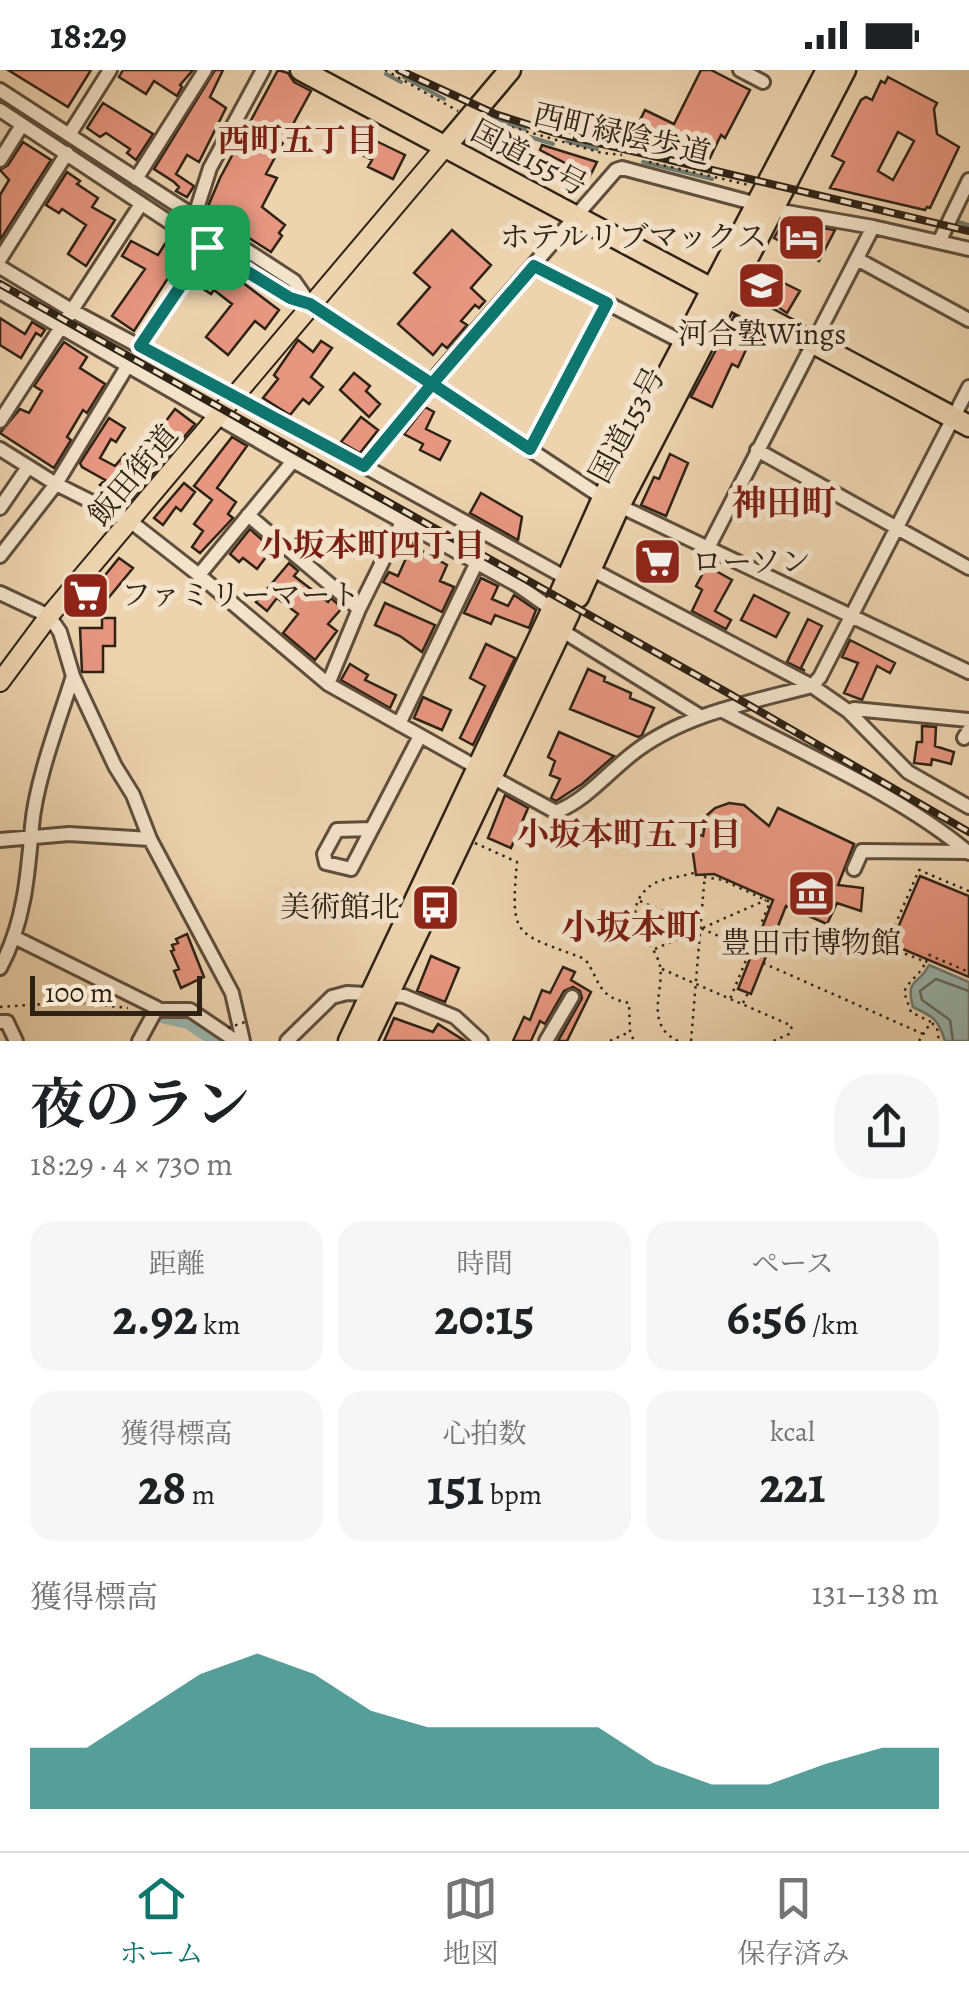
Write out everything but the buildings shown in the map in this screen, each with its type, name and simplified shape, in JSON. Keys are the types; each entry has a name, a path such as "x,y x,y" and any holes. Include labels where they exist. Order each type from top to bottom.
{"highway":[{"name":"国道155号","path":"302,70 962,422"},
{"path":"445,147 510,70"},
{"name":"国道153号","path":"563,604 589,568 611,502 719,294 827,70"},
{"name":"国道153号","path":"761,200 844,70"},
{"name":"国道153号","path":"366,1041 380,995 684,343 719,294"},
{"name":"国道153号","path":"349,1041 380,995"}],"main road":[{"name":"飯田街道","path":"0,682 49,616 445,147"}],"street":[{"path":"69,135 110,70"},
{"path":"136,179 205,70"},
{"path":"194,218 210,168 263,70"},
{"path":"740,70 764,82"},
{"path":"0,90 294,282 310,304"},
{"path":"0,110 207,247 290,298 310,304 611,502 969,672"},
{"path":"0,160 22,125"},
{"path":"67,153 1,258 71,310 364,466 563,604 700,716"},
{"path":"364,466 616,170 622,168 969,250"},
{"path":"939,242 969,180"},
{"path":"0,421 141,204"},
{"path":"708,548 873,226"},
{"path":"140,346 207,247"},
{"path":"857,259 969,320"},
{"path":"534,266 684,343"},
{"path":"0,292 476,564 563,604"},
{"path":"530,449 607,303"},
{"path":"0,556 56,484 128,364"},
{"path":"0,449 56,484 130,521 328,684 556,812 572,806 638,750 700,716 812,686 896,526 962,422 969,387"},
{"path":"757,450 969,568"},
{"path":"199,575 294,461"},
{"path":"0,508 28,467"},
{"path":"248,515 359,608"},
{"path":"328,684 359,608 402,522"},
{"path":"399,724 476,564"},
{"path":"589,568 812,686 849,712 908,772 969,807"},
{"path":"0,593 49,616 60,632 72,676 115,766 133,794 150,839 232,993 236,1037"},
{"path":"0,968 16,938 32,835 72,676"},
{"path":"849,712 854,709 969,720"},
{"path":"721,710 885,797 968,852"},
{"path":"372,829 420,736"},
{"path":"0,840 32,835 150,839"},
{"path":"854,869 862,851 968,852"},
{"path":"16,938 156,1009 190,1010 236,1037"},
{"path":"287,1041 332,997 347,994 404,996 444,1011 481,1041"},
{"path":"546,1041 572,997"},
{"path":"139,1041 156,1009"},
{"path":"0,1022 7,1022 16,1041"}],"path":[{"path":"385,70 458,111"},
{"name":"西町緑陰歩道","path":"483,119 624,156"},
{"name":"西町緑陰歩道","path":"638,159 761,200"},
{"path":"468,841 517,862 514,919 531,938 585,959 598,986 612,1000 629,1003 634,1041"},
{"path":"926,961 886,946 919,870 969,891"},
{"path":"678,1041 659,1021 661,968 635,918 639,900 660,878 696,872"},
{"path":"691,1041 704,875 770,902 730,999"},
{"path":"639,900 750,950"},
{"path":"654,950 766,900"},
{"path":"939,1041 937,1028 911,1012 904,992 909,980 922,971 929,955 969,972"},
{"path":"763,963 923,1034"},
{"path":"661,968 792,1026 788,1034 773,1041"},
{"path":"742,1004 748,993"},
{"path":"0,1007 75,1002 156,1009"},
{"path":"236,1037 245,1022"},
{"path":"919,1041 931,1022"},
{"path":"610,1041 630,1031"}],"water":[{"path":"929,965 969,982 969,1041 945,1041 934,1020 913,1007 912,986"}],"waterway":[{"path":"386,74 401,82"},
{"path":"404,77 444,99"},
{"path":"491,118 525,129"},
{"path":"530,137 553,144"},
{"path":"567,141 597,149"},
{"path":"643,162 712,179"},
{"path":"959,222 969,225"},
{"path":"165,1014 189,1019 222,1041"}],"railway":[{"path":"399,70 495,114 552,132 969,231"},
{"path":"0,284 969,832"}],"place":[{"name":"ホテルリブマックス","path":"802,237"},
{"name":"河合塾Wings","path":"762,285"},
{"name":"ローソン","path":"657,562"},
{"name":"ファミリーマート","path":"86,595"},
{"name":"豊田市博物館","path":"811,894"},
{"name":"美術館北","path":"435,907"}],"district":[{"name":"西町五丁目","path":"298,140"},
{"name":"神田町","path":"784,503"},
{"name":"小坂本町四丁目","path":"373,545"},
{"name":"小坂本町五丁目","path":"629,834"},
{"name":"小坂本町","path":"631,927"}],"route":[{"path":"207,247 140,346 364,466 432,384 530,449 607,303 534,266 432,384 310,304 290,298 207,247"}]}
